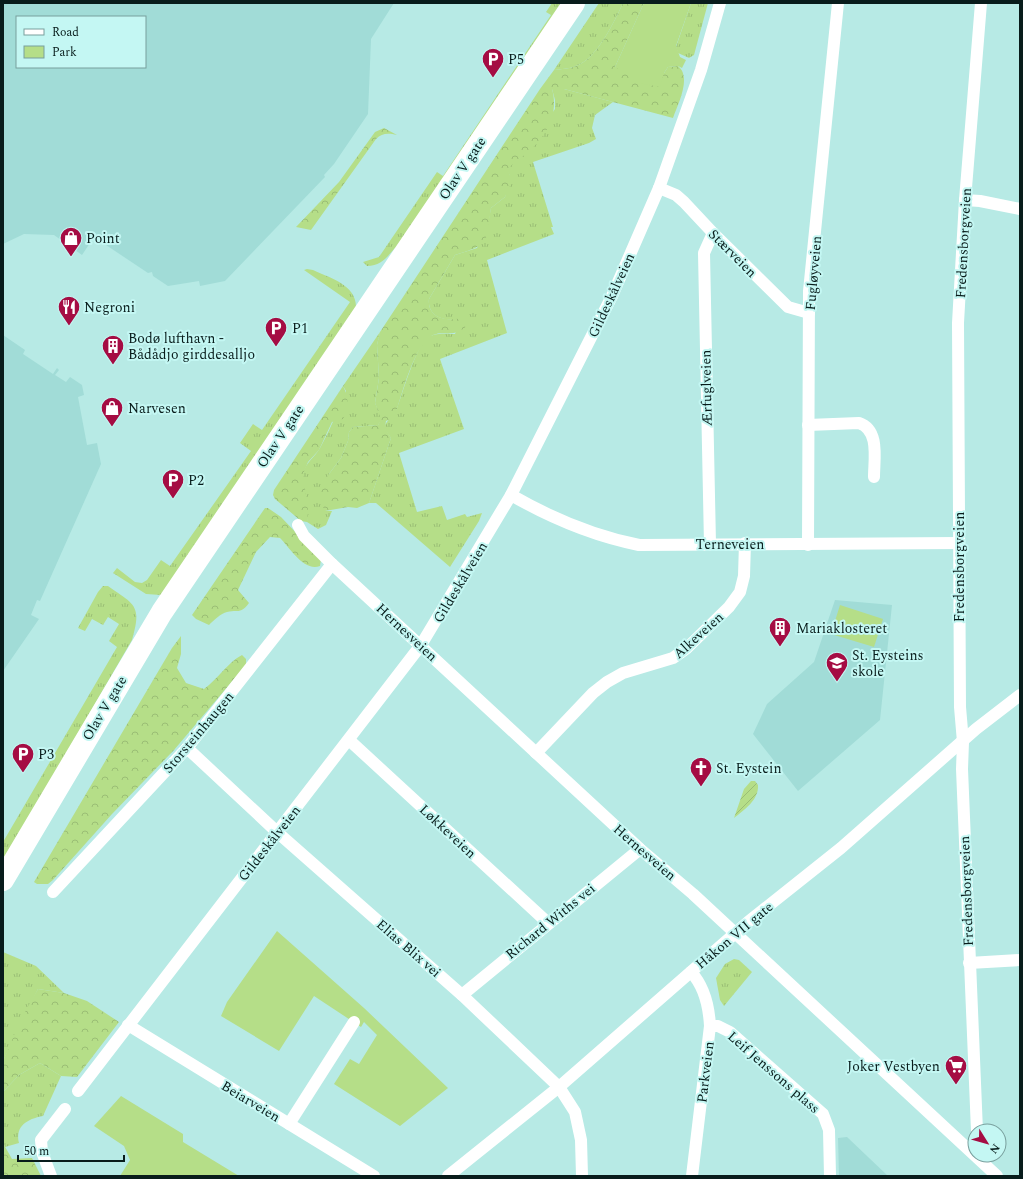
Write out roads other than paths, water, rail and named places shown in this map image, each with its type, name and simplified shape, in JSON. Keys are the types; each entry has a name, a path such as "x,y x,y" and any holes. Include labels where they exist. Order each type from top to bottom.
{"highway":[{"name":"Olav V gate","path":"3,880 162,612 574,3"}],"street":[{"name":"Gildeskålveien","path":"78,1091 421,645 511,495 612,296 659,188 701,70 720,3"},
{"name":"Fugløyveien","path":"808,545 810,290 838,3"},
{"name":"Fredensborgveien","path":"977,1123 969,963 962,769 963,742 960,699 958,323 965,200 981,3"},
{"name":"Stærveien","path":"659,188 676,195 684,202 713,233 788,306 798,311 809,313"},
{"path":"965,200 980,201 1020,209"},
{"name":"Ærfuglveien","path":"710,544 704,253 713,233"},
{"path":"808,425 859,423 865,425 871,430 873,437 874,477"},
{"name":"Terneveien","path":"511,495 576,526 614,540 639,545 745,543 808,545 959,543"},
{"name":"Hernesveien","path":"298,525 304,536 332,564 536,753 693,894 967,1146"},
{"name":"Alkeveien","path":"536,753 593,693 606,682 623,673 673,658 687,648 729,606 740,592 745,543"},
{"name":"Storsteinhaugen","path":"53,892 187,748 332,564"},
{"name":"Håkon VII gate","path":"448,1176 560,1086 735,934 841,848 976,729 1020,695"},
{"name":"Løkkeveien","path":"349,740 548,923"},
{"name":"Elias Blix vei","path":"187,748 277,832 462,994 560,1086 575,1112 581,1140 582,1176"},
{"name":"Richard Withs vei","path":"462,994 640,848"},
{"path":"969,963 1020,960"},
{"name":"Parkveien","path":"691,972 699,980 709,1011 710,1026 692,1176"},
{"path":"289,1124 354,1022"},
{"name":"Beiarveien","path":"128,1025 374,1176"},
{"name":"Leif Jenssons plass","path":"710,1026 718,1026 730,1032 816,1106 823,1114 829,1130 830,1176"},
{"path":"51,1176 42,1152 41,1140 65,1109"},
{"path":"980,1163 981,1176"},
{"name":"Hernesveien","path":"985,1163 997,1176"}],"place":[{"name":"P5","path":"493,78"},
{"name":"Point","path":"71,258"},
{"name":"Negroni","path":"69,326"},
{"name":"P1","path":"276,348"},
{"name":"Bodø lufthavn - Bådådjo girddesalljo","path":"113,366"},
{"name":"Narvesen","path":"112,428"},
{"name":"P2","path":"173,500"},
{"name":"Mariaklosteret","path":"780,648"},
{"name":"St. Eysteins skole","path":"837,682"},
{"name":"P3","path":"23,774"},
{"name":"St. Eystein","path":"701,788"},
{"name":"Joker Vestbyen","path":"956,1086"}]}
